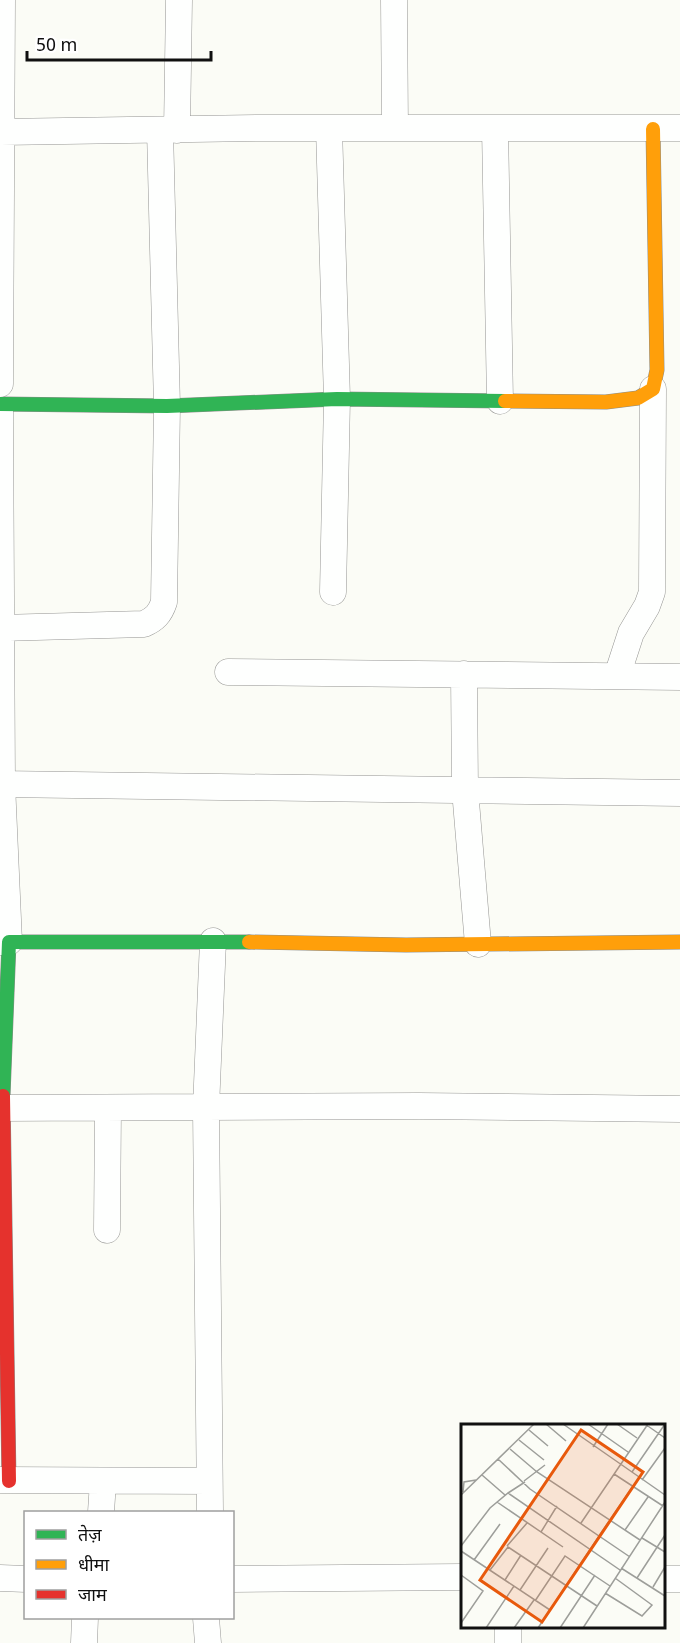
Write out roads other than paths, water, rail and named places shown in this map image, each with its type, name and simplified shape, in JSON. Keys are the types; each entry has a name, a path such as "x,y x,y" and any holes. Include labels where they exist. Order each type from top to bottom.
{"street":[{"path":"0,384 2,0"},
{"path":"1,628 144,624 161,613 164,602 167,405 168,130 179,0"},
{"path":"394,0 394,128"},
{"path":"1,132 259,128 680,128"},
{"path":"329,128 337,399 333,591"},
{"path":"495,128 500,401"},
{"path":"617,676 631,633 647,606 652,592 653,389 657,370 653,129"},
{"path":"0,404 167,405 337,399 606,402 638,398 653,389"},
{"path":"0,411 1,784 4,942 1,1108 5,1480 210,1481"},
{"path":"228,672 680,677"},
{"path":"464,674 465,790 478,944"},
{"path":"1,784 680,794"},
{"path":"4,942 213,941 406,945 680,942"},
{"path":"210,1511 206,1108 213,941"},
{"path":"1,1108 419,1106 680,1109"},
{"path":"107,1230 108,1108"},
{"path":"101,1511 103,1482"},
{"path":"234,1579 461,1577"},
{"path":"0,1578 24,1579"},
{"path":"84,1643 86,1619"},
{"path":"206,1619 208,1643"}]}
